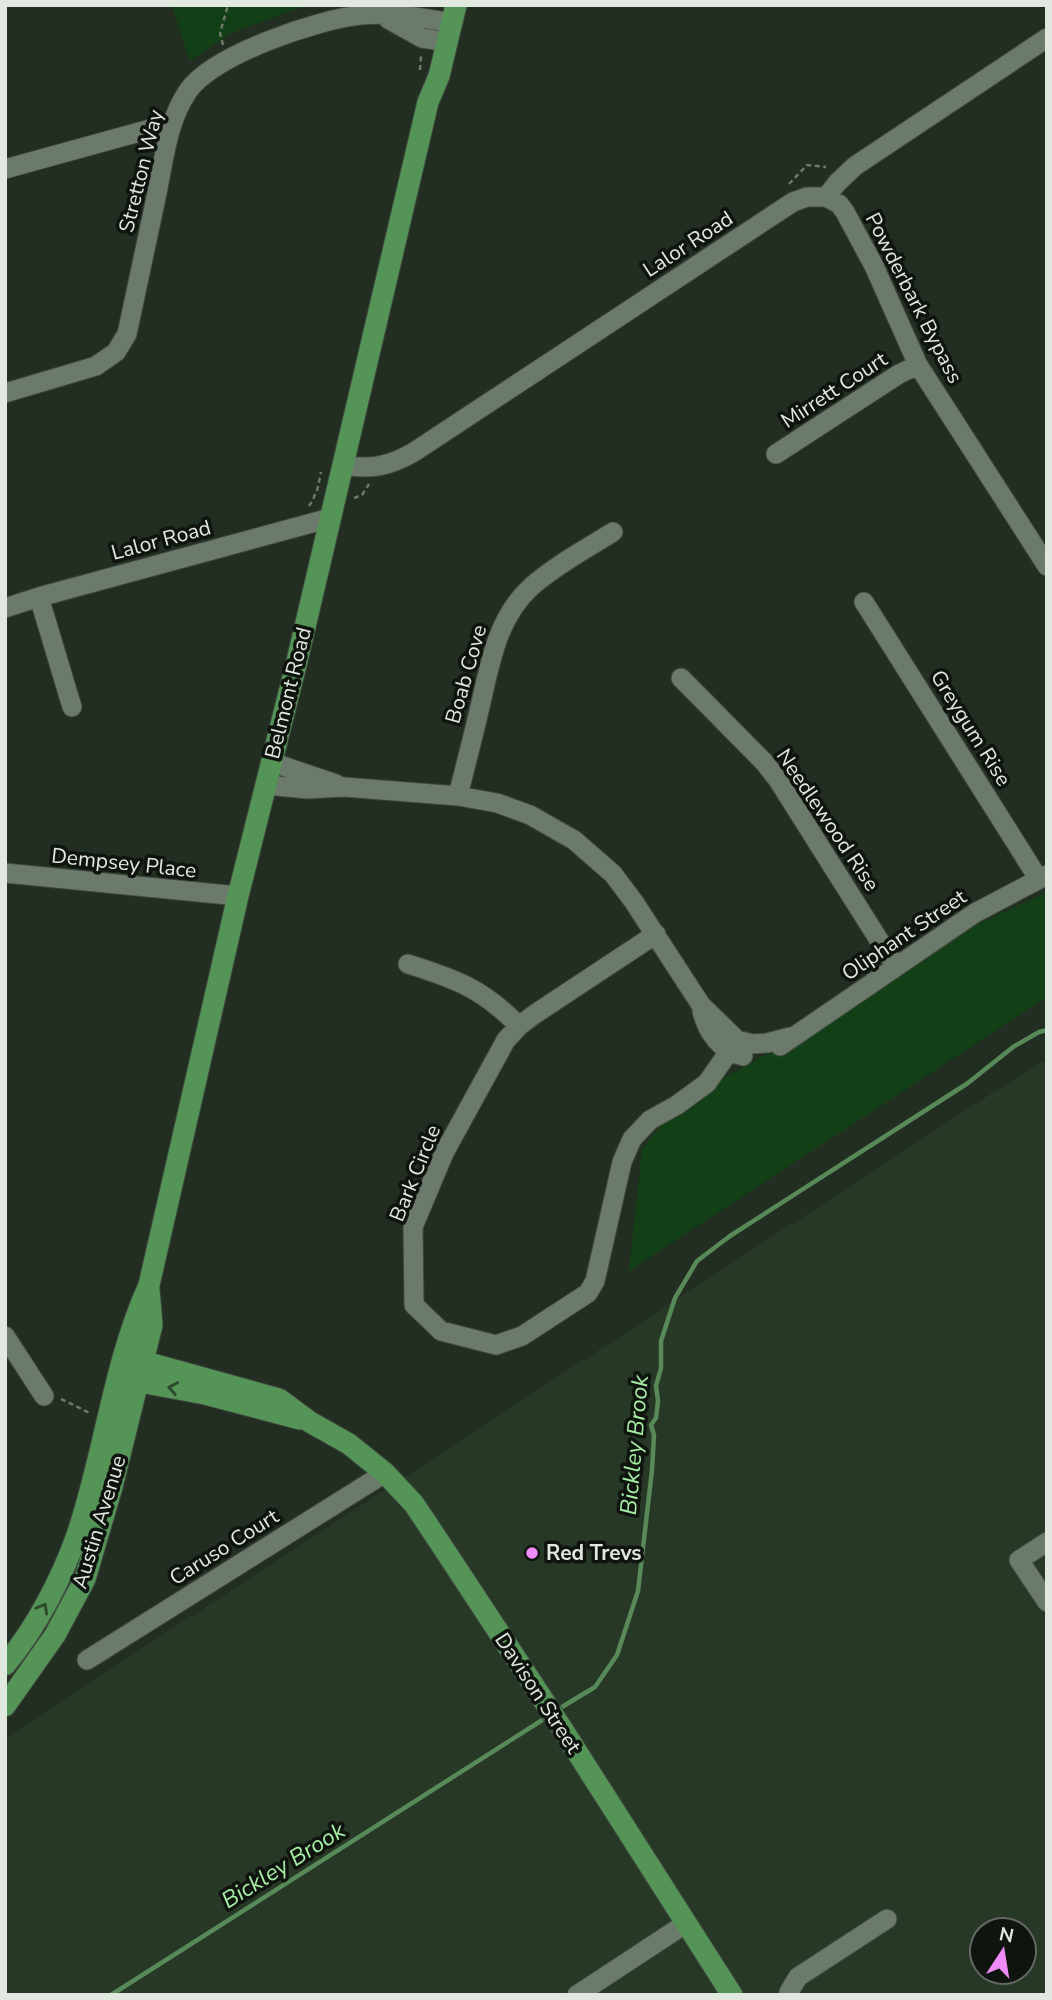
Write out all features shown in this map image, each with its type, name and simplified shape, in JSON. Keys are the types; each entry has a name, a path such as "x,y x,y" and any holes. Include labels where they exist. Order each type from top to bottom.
{"main road":[{"name":"Belmont Road","path":"131,1369 152,1325 149,1285 428,102 428,72 442,27"},
{"name":"Austin Avenue","path":"5,1665 33,1626 68,1558 107,1419 131,1369"},
{"name":"Austin Avenue","path":"5,1706 55,1635 85,1579 102,1523 131,1369"},
{"name":"Davison Street","path":"131,1369 205,1394 310,1422 349,1444 385,1473 414,1504 541,1696 732,1995"}],"street":[{"name":"Stretton Way","path":"5,393 96,366 116,352 127,334 172,123 188,89 214,67 246,50 288,34 364,15 381,16 422,38 442,27"},
{"path":"827,197 855,166 1047,38"},
{"path":"5,169 172,123"},
{"name":"Lalor Road","path":"343,465 379,467 396,462 793,202 807,197 827,197"},
{"name":"Powderbark Bypass","path":"827,197 839,204 845,212 874,266 918,365 1047,566"},
{"name":"Mirrett Court","path":"776,454 899,374 918,365"},
{"name":"Lalor Road","path":"5,608 330,518"},
{"name":"Boab Cove","path":"458,796 493,650 502,626 514,606 545,575 613,532"},
{"path":"39,597 72,707"},
{"name":"Greygum Rise","path":"864,602 1042,877"},
{"name":"Needlewood Rise","path":"681,678 764,762 778,780 896,967"},
{"path":"271,762 344,787"},
{"path":"267,785 307,789 344,787 458,796 497,803 530,815 574,840 613,874 656,934 701,1005 734,1046"},
{"name":"Dempsey Place","path":"5,873 239,896"},
{"name":"Oliphant Street","path":"734,1046 768,1044 790,1037 835,1010 975,913 1042,877"},
{"name":"Bark Circle","path":"656,934 519,1026 506,1040 444,1153 413,1227 414,1305 441,1331 496,1345 522,1336 588,1293 595,1281 622,1162 632,1139 650,1120 677,1105 707,1083 734,1046"},
{"path":"408,964 470,986 495,1003 519,1026"},
{"path":"5,1336 44,1396"},
{"name":"Caruso Court","path":"87,1660 385,1473"},
{"path":"1047,1542 1019,1560 1047,1602"},
{"path":"791,1995 789,1992 798,1976 887,1919"},
{"path":"577,1995 685,1924"}],"path":[{"path":"224,48 220,33 228,5"},
{"path":"417,78 442,27"},
{"path":"786,186 807,165 834,168"},
{"path":"44,1396 62,1399 97,1417 107,1419"}],"shaded area":[{"path":"1047,1061 1047,1995 5,1995 5,1738 1040,1062"}],"green space":[{"path":"172,5 308,5 231,33 190,61"},
{"path":"1047,892 1047,997 629,1271 642,1149 678,1105 750,1063 842,1015 972,927"}],"waterway":[{"name":"Bickley Brook","path":"557,1710 595,1687 617,1655 638,1591 652,1470 654,1435 651,1425 656,1418 661,1341 675,1298 697,1261 730,1236 968,1083 1013,1047 1047,1030"},
{"name":"Bickley Brook","path":"111,1995 547,1717"}],"place":[{"name":"Red Trevs","path":"532,1553"}]}
